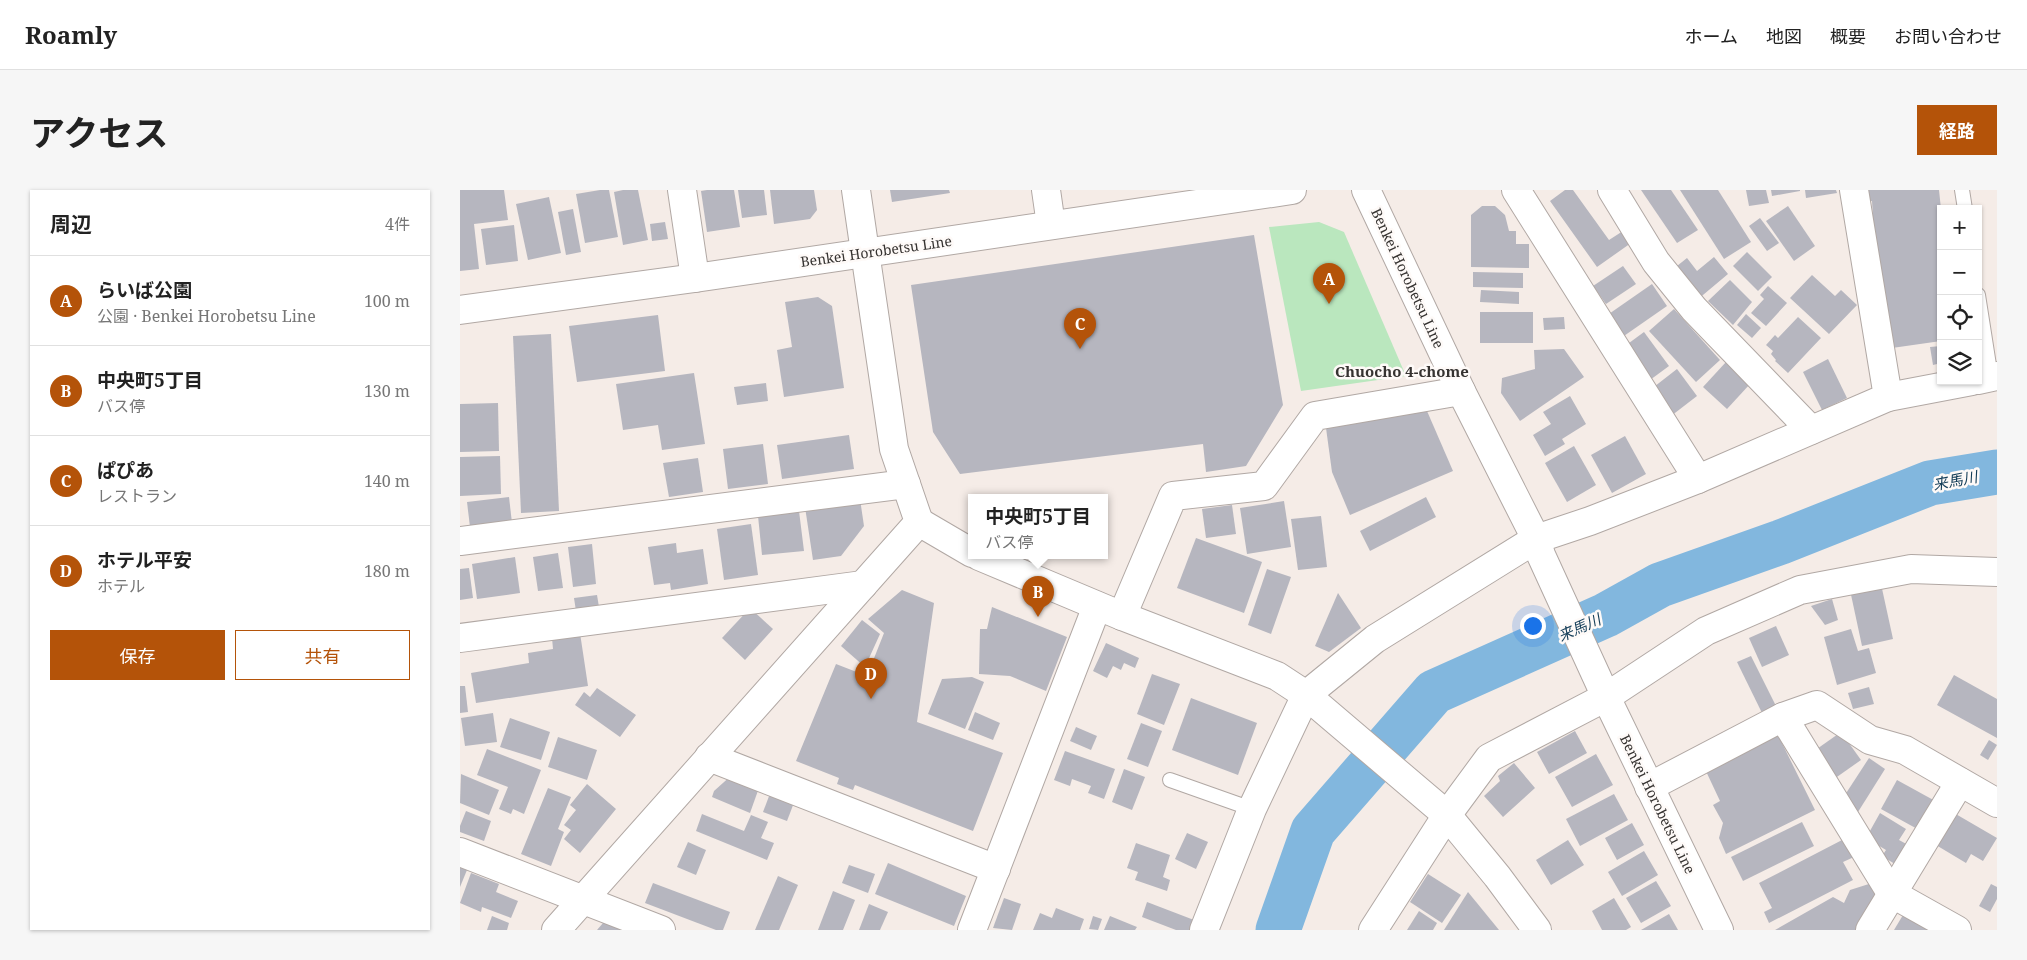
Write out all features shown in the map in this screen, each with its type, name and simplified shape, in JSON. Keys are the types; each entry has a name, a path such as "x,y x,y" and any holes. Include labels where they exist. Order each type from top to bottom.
{"street":[{"path":"682,190 695,278"},
{"path":"856,190 894,449 919,522 968,551"},
{"path":"1046,190 1051,225"},
{"name":"Benkei Horobetsu Line","path":"460,310 695,278 1292,190"},
{"name":"Benkei Horobetsu Line","path":"1366,190 1461,391 1538,547 1649,787 1720,930"},
{"path":"1516,190 1698,479"},
{"path":"1612,190 1656,262 1694,309 1811,430"},
{"path":"1854,190 1888,397"},
{"path":"1204,930 1252,809 1306,695 1375,638 1538,547 1590,521 1698,479 1888,397 1984,379"},
{"path":"972,930 996,869 1109,611 1173,496 1264,486 1315,416 1461,391"},
{"path":"460,541 906,484"},
{"path":"556,930 919,522"},
{"path":"986,559 1109,611 1277,676 1306,695 1438,807 1497,876 1537,930"},
{"path":"1373,930 1438,807 1489,758 1602,688 1706,631 1800,590 1911,569 1997,572"},
{"path":"460,638 863,585"},
{"path":"1649,787 1783,717 1817,706 1870,740 1905,750 1997,803"},
{"path":"1783,717 1891,893 1957,930"},
{"path":"709,757 996,869"},
{"path":"1870,930 1960,782"},
{"path":"460,852 661,930"}],"lane":[{"path":"1962,190 1964,205"},
{"path":"1981,340 1984,379"},
{"path":"1170,780 1252,809"}],"green space":[{"path":"1319,222 1344,232 1406,376 1301,391 1269,227"}],"building":[{"path":"460,190 504,190 508,220 474,224 479,269 460,271"},
{"path":"609,190 618,237 585,243 576,194"},
{"path":"638,190 648,240 623,245 614,192"},
{"path":"734,190 740,227 707,232 701,191"},
{"path":"738,190 764,190 767,215 742,218"},
{"path":"770,190 814,190 817,210 810,219 774,224"},
{"path":"890,190 949,190 950,193 892,202"},
{"path":"1565,190 1573,190 1609,240 1623,231 1631,243 1597,267 1550,201"},
{"path":"1641,190 1671,190 1698,230 1677,243"},
{"path":"1680,190 1718,190 1751,242 1724,259"},
{"path":"1746,190 1766,190 1769,203 1749,206"},
{"path":"1771,190 1800,190 1800,191 1772,196"},
{"path":"1805,190 1836,190 1837,193 1806,198"},
{"path":"1862,190 1939,190 1941,205 1937,205 1937,342 1892,348 1879,256 1872,257 1866,217 1873,216 1872,201 1864,202"},
{"path":"549,197 561,253 528,260 516,204"},
{"path":"1482,206 1495,206 1505,215 1509,231 1516,231 1516,244 1529,244 1529,268 1471,267 1471,215"},
{"path":"1788,206 1815,246 1794,261 1766,221"},
{"path":"573,209 581,252 566,255 558,212"},
{"path":"1760,218 1779,243 1767,251 1749,226"},
{"path":"665,222 668,239 652,241 650,224"},
{"path":"514,225 518,261 486,265 481,229"},
{"path":"1254,235 1283,405 1246,466 1206,472 1203,444 960,474 933,432 911,285"},
{"path":"1747,252 1772,277 1758,291 1733,266"},
{"path":"1714,257 1728,274 1697,300 1672,270 1687,258 1697,271"},
{"path":"1623,266 1636,284 1606,304 1593,286"},
{"path":"1473,272 1523,273 1523,288 1473,287"},
{"path":"1812,275 1835,296 1841,290 1857,305 1829,334 1790,298"},
{"path":"1730,280 1752,302 1733,325 1708,301"},
{"path":"1652,284 1667,306 1621,338 1606,316"},
{"path":"1768,286 1787,303 1766,326 1751,313 1764,299 1760,295"},
{"path":"1481,290 1519,292 1519,304 1480,302"},
{"path":"818,297 832,306 844,388 784,397 777,350 792,347 785,302"},
{"path":"1674,309 1720,360 1696,382 1649,331"},
{"path":"1480,312 1533,312 1533,343 1480,343"},
{"path":"1746,314 1761,328 1752,338 1737,325"},
{"path":"658,315 665,371 577,382 569,326"},
{"path":"1564,317 1565,329 1544,330 1543,318"},
{"path":"1798,317 1821,338 1788,373 1775,361 1771,354 1773,351 1766,345 1775,335 1778,338"},
{"path":"1644,332 1669,366 1650,380 1625,346"},
{"path":"551,334 559,511 521,513 513,336"},
{"path":"1937,346 1937,364 1933,365 1930,347"},
{"path":"1564,349 1584,377 1520,421 1501,393 1502,378 1535,369 1534,350"},
{"path":"1828,359 1847,398 1822,410 1803,372"},
{"path":"1726,362 1750,384 1727,409 1703,387"},
{"path":"1677,369 1697,396 1671,416 1650,390"},
{"path":"694,373 705,444 662,450 658,425 623,430 616,384"},
{"path":"766,383 768,401 737,405 734,387"},
{"path":"1570,396 1586,424 1562,439 1565,444 1545,456 1533,435 1551,424 1543,412"},
{"path":"498,403 499,451 460,452 460,404"},
{"path":"1427,411 1453,471 1350,515 1332,472 1326,428"},
{"path":"849,435 854,469 782,479 777,445"},
{"path":"1625,436 1646,474 1612,493 1591,455"},
{"path":"763,444 768,484 728,489 723,449"},
{"path":"1574,446 1596,485 1567,502 1545,463"},
{"path":"500,456 501,494 460,496 460,457"},
{"path":"698,458 703,492 669,497 663,463"},
{"path":"509,497 512,523 470,527 467,502"},
{"path":"1426,497 1436,517 1370,551 1360,531"},
{"path":"860,499 864,526 841,556 813,560 805,507"},
{"path":"1284,501 1291,547 1247,554 1240,508"},
{"path":"1232,505 1236,534 1206,538 1202,509"},
{"path":"799,511 804,551 762,555 758,516"},
{"path":"1321,516 1327,567 1298,570 1291,519"},
{"path":"751,524 758,575 724,580 717,529"},
{"path":"1196,538 1262,562 1244,613 1177,588"},
{"path":"676,543 677,553 703,549 708,584 671,590 670,583 654,585 648,547"},
{"path":"592,544 596,584 573,587 568,547"},
{"path":"558,553 563,588 538,591 533,557"},
{"path":"515,557 520,593 477,599 472,564"},
{"path":"469,568 473,598 460,600 460,569"},
{"path":"1267,569 1291,577 1271,634 1248,625"},
{"path":"1881,584 1893,639 1862,646 1850,590"},
{"path":"902,590 934,603 917,722 1003,753 973,831 855,785 853,790 837,784 839,778 796,761 836,664 867,676 884,633 868,619"},
{"path":"1338,593 1361,628 1329,652 1315,646"},
{"path":"597,595 599,607 576,611 574,598"},
{"path":"1832,599 1838,620 1825,625 1811,606"},
{"path":"992,607 1067,637 1046,691 1010,676 979,674 980,629 987,629"},
{"path":"750,608 773,629 745,660 722,638"},
{"path":"862,620 880,634 865,667 841,646"},
{"path":"1776,626 1789,655 1762,667 1749,638"},
{"path":"1851,629 1858,651 1869,648 1876,673 1837,685 1824,637"},
{"path":"580,633 588,686 476,703 471,673 529,663 528,653 553,649 552,638"},
{"path":"1106,643 1139,658 1135,668 1124,663 1121,670 1113,666 1107,678 1093,671"},
{"path":"1751,656 1777,708 1763,715 1737,662"},
{"path":"1152,674 1180,684 1164,725 1137,714"},
{"path":"1954,675 1997,699 1997,738 1937,705"},
{"path":"972,677 984,682 965,729 928,714 942,679"},
{"path":"460,686 465,686 468,712 460,713"},
{"path":"1869,687 1874,704 1853,709 1848,693"},
{"path":"597,688 636,715 620,737 575,705 584,692 590,697"},
{"path":"1191,698 1257,723 1238,775 1172,750"},
{"path":"975,712 1000,723 993,740 968,730"},
{"path":"493,713 497,742 465,746 461,718"},
{"path":"510,718 550,732 541,760 500,747"},
{"path":"1141,723 1162,731 1148,767 1127,759"},
{"path":"1076,727 1097,736 1091,750 1070,741"},
{"path":"1575,731 1587,753 1549,774 1537,752"},
{"path":"1776,731 1815,810 1726,854 1719,838 1723,823 1713,805 1720,801 1704,767"},
{"path":"1841,732 1861,760 1834,779 1814,751"},
{"path":"558,737 597,750 587,780 548,767"},
{"path":"1989,740 1997,745 1988,760 1980,755"},
{"path":"487,749 541,770 524,814 513,809 511,814 499,809 508,787 477,775"},
{"path":"1065,751 1115,769 1104,799 1088,793 1091,786 1072,779 1070,786 1054,780"},
{"path":"1596,754 1613,785 1572,807 1555,777"},
{"path":"1869,758 1885,769 1858,812 1841,801"},
{"path":"1514,763 1535,788 1503,817 1484,796 1500,781 1498,776"},
{"path":"1124,769 1145,777 1132,810 1112,802"},
{"path":"461,774 499,790 489,815 460,803"},
{"path":"733,774 760,785 750,813 712,797 714,791"},
{"path":"1897,780 1937,802 1921,831 1881,809"},
{"path":"587,784 616,809 580,853 564,839 571,830 564,825 576,810 570,805"},
{"path":"548,788 571,797 558,829 564,832 551,866 521,854"},
{"path":"771,791 795,800 787,821 763,812"},
{"path":"1614,794 1628,820 1580,846 1566,819"},
{"path":"466,811 491,821 484,841 460,832 460,826"},
{"path":"1880,813 1906,829 1899,840 1910,846 1898,866 1882,856 1886,850 1866,838"},
{"path":"1954,813 1997,838 1983,861 1971,854 1966,863 1936,845"},
{"path":"702,814 744,831 751,815 768,822 761,838 774,843 767,860 696,831"},
{"path":"1802,822 1814,846 1743,881 1731,857"},
{"path":"1632,823 1644,845 1617,860 1605,838"},
{"path":"1187,833 1208,842 1196,869 1175,859"},
{"path":"1844,839 1854,857 1843,862 1853,880 1769,923 1764,912 1772,908 1759,883"},
{"path":"1568,840 1584,865 1551,885 1536,860"},
{"path":"688,842 706,850 696,875 677,867"},
{"path":"1136,843 1170,855 1163,877 1170,880 1167,891 1135,880 1138,872 1127,868"},
{"path":"1644,851 1658,875 1622,896 1608,872"},
{"path":"888,863 966,896 954,926 875,894"},
{"path":"849,865 875,874 868,893 842,883"},
{"path":"460,867 467,870 460,887"},
{"path":"471,873 499,884 496,892 518,901 511,918 482,907 481,912 460,903"},
{"path":"1428,874 1461,895 1442,923 1410,902"},
{"path":"778,876 798,885 779,930 755,930"},
{"path":"1656,881 1671,906 1641,923 1626,898"},
{"path":"653,883 730,912 723,930 716,930 645,903"},
{"path":"1872,883 1884,890 1862,930 1775,930 1833,897 1844,903 1850,890"},
{"path":"1991,884 1997,887 1997,899 1990,912 1979,906"},
{"path":"833,891 855,900 843,930 818,930"},
{"path":"1468,892 1499,930 1444,930"},
{"path":"1004,898 1021,904 1012,930 993,928"},
{"path":"1614,898 1631,927 1626,930 1602,930 1592,911"},
{"path":"1147,902 1194,920 1190,930 1176,930 1142,917"},
{"path":"869,904 888,912 880,930 859,930"},
{"path":"1056,908 1084,919 1080,930 1033,930 1040,913 1052,918"},
{"path":"1419,911 1437,923 1433,930 1407,930"},
{"path":"1669,914 1678,930 1641,930"},
{"path":"1903,915 1930,930 1894,930"},
{"path":"492,916 509,923 507,930 487,930"},
{"path":"609,916 626,930 597,930"},
{"path":"1093,916 1102,919 1098,930 1089,929"},
{"path":"1110,916 1137,927 1135,930 1104,930"}],"waterway":[{"name":"来馬川","path":"1278,930 1313,831 1434,692 1606,615 1660,585 1781,542 1930,483 1997,472"}],"place":[{"name":"らいば公園","path":"1329,304"},
{"name":"ぱぴあ","path":"1080,349"},
{"name":"中央町5丁目","path":"1038,617"},
{"name":"ホテル平安","path":"871,699"}],"district":[{"name":"Chuocho 4-chome","path":"1402,371"}]}
